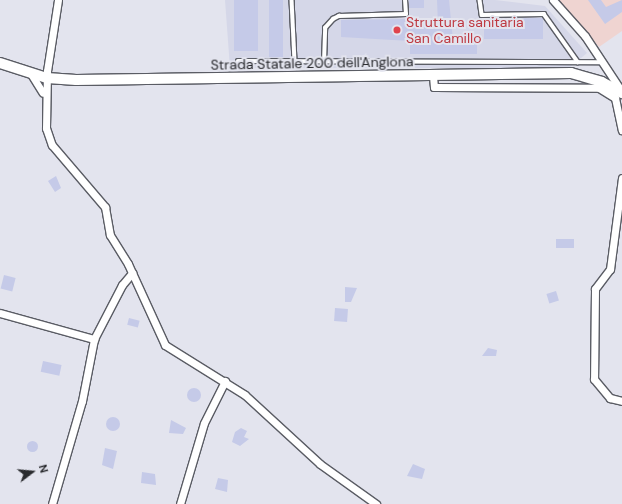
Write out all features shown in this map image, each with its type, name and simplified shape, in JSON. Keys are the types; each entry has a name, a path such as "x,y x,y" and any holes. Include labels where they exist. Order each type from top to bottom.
{"main road":[{"name":"Strada Statale 200 dell'Anglona","path":"0,63 47,78 64,79 433,76 571,73 602,82 622,93"}],"street":[{"path":"58,0 47,78 45,101 46,128 52,145 105,207 110,235 132,273 165,345 225,381 320,464 376,504"},
{"path":"553,0 604,62 622,93"},
{"path":"27,72 41,85 45,101"},
{"path":"433,76 434,87 599,88 615,98 622,130"},
{"path":"45,101 53,83 64,79"},
{"path":"622,178 610,269 595,289 594,380 610,398 622,400"},
{"path":"52,504 82,401 94,339 122,285 132,273"},
{"path":"0,313 94,339"},
{"path":"180,504 204,423 225,381"}],"lane":[{"path":"292,0 295,62"},
{"path":"324,62 325,28 333,19 339,16 406,14 405,0"},
{"path":"480,0 482,15 544,14 578,62"},
{"path":"238,60 295,62 604,62"}],"shaded area":[{"name":"Struttura sanitaria San Camillo","path":"225,0 495,0 545,6 587,53 569,68 230,68"},
{"path":"557,0 622,0 622,31 599,47"}],"building":[{"path":"234,0 258,0 258,51 234,51"},
{"path":"269,0 283,0 283,57 269,57"},
{"path":"409,0 424,0 424,8 409,8"},
{"path":"437,0 449,0 453,40 473,40 473,44 477,44 477,54 410,54 410,41 341,37 341,20 407,19 407,26 438,25"},
{"path":"588,0 601,0 606,7 622,0 622,12 605,24"},
{"path":"543,18 543,39 484,39 484,28 480,28 480,19"},
{"path":"56,176 61,188 55,192 48,181"},
{"path":"556,239 574,239 574,248 556,248"},
{"path":"4,275 16,278 12,291 1,289"},
{"path":"345,287 357,288 351,302 345,302"},
{"path":"556,291 559,301 549,303 546,294"},
{"path":"335,308 348,309 347,322 334,321"},
{"path":"129,318 140,321 138,328 127,325"},
{"path":"488,348 497,350 496,356 482,356"},
{"path":"43,361 62,365 59,376 41,372"},
{"path":"194,388 199,390 201,395 199,400 194,402 189,400 187,395 189,390"},
{"path":"113,417 118,419 120,424 118,429 113,431 108,429 106,424 108,419"},
{"path":"171,420 186,428 183,434 169,433"},
{"path":"241,428 247,431 244,437 249,439 240,446 232,442 235,432"},
{"path":"32,440 36,442 38,446 36,450 32,452 28,450 26,446 28,442"},
{"path":"105,448 117,451 113,469 102,465"},
{"path":"413,464 425,469 422,479 407,476"},
{"path":"142,472 155,474 156,485 141,483"},
{"path":"218,478 228,480 227,492 215,489"}],"place":[{"name":"Struttura sanitaria San Camillo","path":"397,30"}]}
